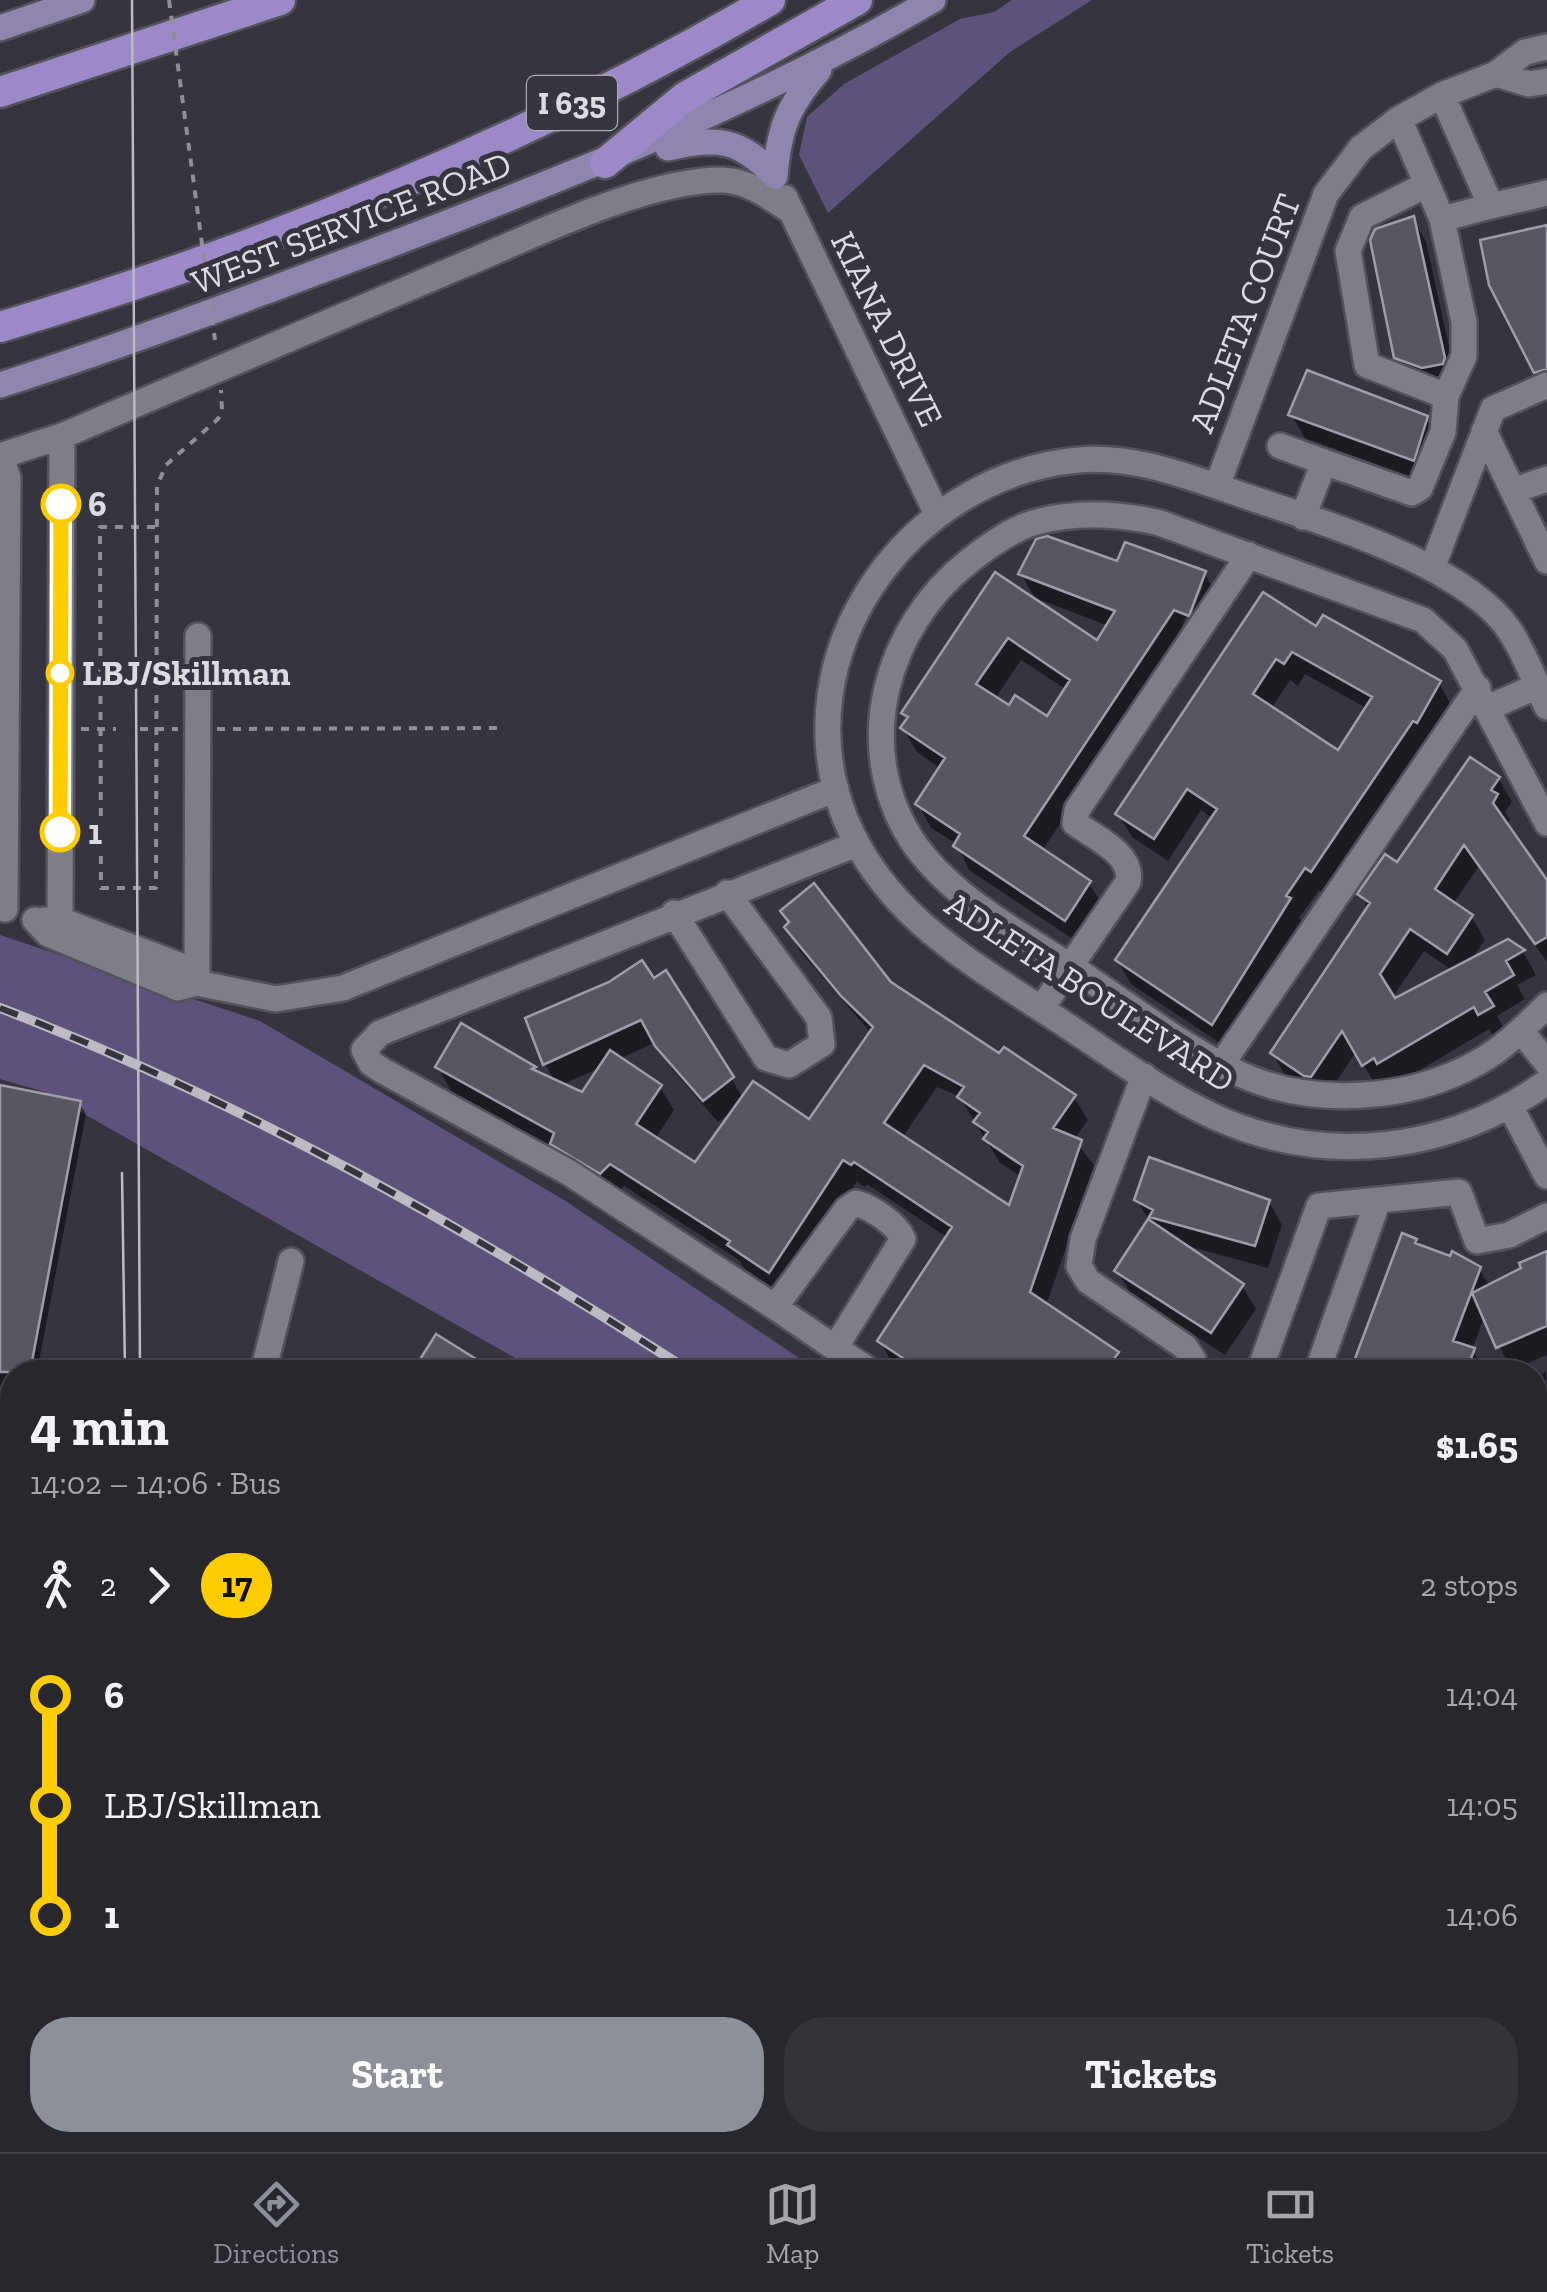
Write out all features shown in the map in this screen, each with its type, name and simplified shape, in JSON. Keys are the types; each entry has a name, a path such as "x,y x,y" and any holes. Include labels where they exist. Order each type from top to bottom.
{"highway":[{"path":"0,92 280,0"},
{"name":"I 635","path":"0,327 246,246 370,198 632,74 770,0"},
{"path":"605,164 685,97 857,0"}],"main road":[{"path":"0,28 82,0"},
{"name":"WEST SERVICE ROAD","path":"0,385 163,332 605,164 826,62 933,0"},
{"path":"775,176 777,144 790,103 826,62"},
{"path":"605,164 702,140 730,142 753,154 775,176"}],"street":[{"name":"ADLETA COURT","path":"1217,486 1326,194 1361,148 1399,119 1442,95 1496,74 1526,52 1547,46"},
{"path":"1496,74 1529,84 1547,81"},
{"path":"1442,95 1490,206"},
{"path":"1280,446 1412,493 1420,488 1444,432 1446,396 1464,356 1464,322 1442,219 1399,119"},
{"name":"KIANA DRIVE","path":"775,176 936,512"},
{"path":"47,920 3,908 8,478 0,456 62,436 518,242 644,195 695,182 728,180 760,191 792,212"},
{"path":"1426,185 1362,217 1348,250 1367,366 1446,396"},
{"path":"1442,219 1547,193"},
{"path":"1432,568 1493,410 1547,385"},
{"path":"1484,430 1547,562"},
{"path":"62,436 48,934 178,988 198,983 276,999 343,988 836,789"},
{"name":"ADLETA BOULEVARD","path":"1542,696 1509,630 1457,580 1217,486 1126,461 1079,460 1028,469 936,512 883,568 856,611 837,668 831,715 836,789 857,844 896,901 934,938 1184,1101 1246,1130 1323,1146 1377,1146 1423,1139 1510,1106 1547,1082"},
{"path":"1303,517 1324,462"},
{"path":"1513,491 1547,479"},
{"path":"1547,823 1455,649 1423,620 1160,523 1124,515 1060,518 1030,524 986,547 938,586 910,622 888,674 882,735 890,792 912,839 944,877 1068,970 1222,1064 1294,1091 1341,1096 1393,1091 1477,1063 1547,1006"},
{"path":"1041,1009 1128,882 1131,870 1126,859 1075,822 1077,810 1249,555"},
{"path":"198,636 198,983"},
{"path":"1483,698 1542,696"},
{"path":"1222,1064 1483,698"},
{"path":"854,1360 568,1172 384,1072 371,1063 364,1050 380,1034 857,844"},
{"path":"674,914 766,1058 789,1065 822,1044 819,1018 727,893"},
{"path":"1521,1031 1547,1063"},
{"path":"1144,1076 1083,1239 1080,1266 1088,1281 1184,1347 1193,1360"},
{"path":"1510,1106 1547,1176"},
{"path":"1262,1360 1319,1206 1459,1192 1477,1241 1509,1234 1547,1216"},
{"path":"1321,1360 1378,1202"},
{"path":"775,1307 847,1209 856,1203 863,1205 899,1230 903,1239 835,1348"},
{"path":"266,1360 291,1261"}],"path":[{"path":"169,0 215,340"},
{"path":"155,524 100,526 102,888 156,888 155,524 159,476 218,419 222,411 220,383"},
{"path":"198,730 502,728"},
{"path":"75,729 116,730"},
{"path":"140,729 155,729"}],"shaded area":[{"path":"1012,0 1092,0 1010,52 828,213 799,155 807,117 844,84 960,19 994,12"},
{"path":"0,935 260,1021 564,1200 802,1360 519,1360 45,1092 0,1079"}],"building":[{"path":"1414,216 1445,358 1443,364 1422,368 1394,358 1370,240 1375,229"},
{"path":"1547,225 1547,369 1534,373 1489,285 1480,240"},
{"path":"1307,370 1428,416 1414,461 1288,415"},
{"path":"1047,536 1117,561 1125,542 1206,571 1189,616 1174,610 1024,836 1091,881 1065,921 953,846 960,834 915,804 945,758 900,728 908,717 901,713 995,572 1097,640 1115,611 1018,574 1036,539","holes":["1008,638 1070,680 1047,716 1015,695 1009,705 976,684"]},
{"path":"1263,592 1316,626 1323,615 1441,681 1417,723 1413,721 1311,872 1305,868 1286,896 1291,898 1212,1025 1115,960 1217,809 1187,789 1154,839 1115,814","holes":["1292,652 1372,697 1338,750 1253,694 1276,659 1284,664"]},
{"path":"1470,757 1500,777 1491,790 1498,794 1493,803 1547,880 1547,937 1535,944 1464,845 1435,889 1473,915 1447,954 1410,929 1380,974 1395,998 1508,939 1525,950 1506,961 1514,975 1485,992 1494,1006 1478,1015 1474,1007 1377,1064 1374,1058 1362,1066 1342,1031 1311,1077 1304,1076 1270,1053 1370,903 1357,894 1385,854 1397,862"},
{"path":"814,883 891,982 999,1053 1004,1047 1076,1095 1053,1128 1082,1140 1030,1292 1119,1352 1113,1360 906,1360 877,1341 952,1227 854,1162 851,1165 843,1160 769,1273 727,1245 730,1241 610,1164 600,1174 550,1144 554,1133 435,1067 461,1023 536,1067 532,1069 582,1092 610,1050 662,1085 636,1124 695,1162 753,1081 809,1119 873,1027 841,996 784,927 789,922 780,911","holes":["924,1065 964,1087 957,1097 980,1113 973,1122 988,1132 983,1139 1023,1166 1009,1205 884,1123"]},
{"path":"642,960 654,978 666,970 734,1077 703,1101 655,1046 641,1020 543,1065 525,1018 609,982"},
{"path":"0,1085 81,1101 32,1360 0,1360"},
{"path":"1149,1157 1270,1200 1255,1246 1149,1217 1153,1210 1134,1200"},
{"path":"1148,1219 1244,1284 1211,1333 1114,1271"},
{"path":"1402,1233 1417,1239 1415,1243 1450,1256 1452,1251 1481,1267 1453,1341 1475,1348 1470,1360 1354,1360"},
{"path":"1547,1251 1547,1326 1496,1348 1472,1293 1521,1268 1519,1263"},
{"path":"436,1334 478,1360 420,1360"}],"tram line":[{"path":"132,0 140,1360"},
{"path":"122,1173 125,1360"}],"railway":[{"path":"0,1008 180,1084 354,1172 525,1269 672,1360"}],"bus line":[{"name":"17","path":"60,832 61,504"}],"place":[{"name":"6","path":"61,504"},
{"name":"LBJ/Skillman","path":"60,673"},
{"name":"1","path":"60,832"}]}
